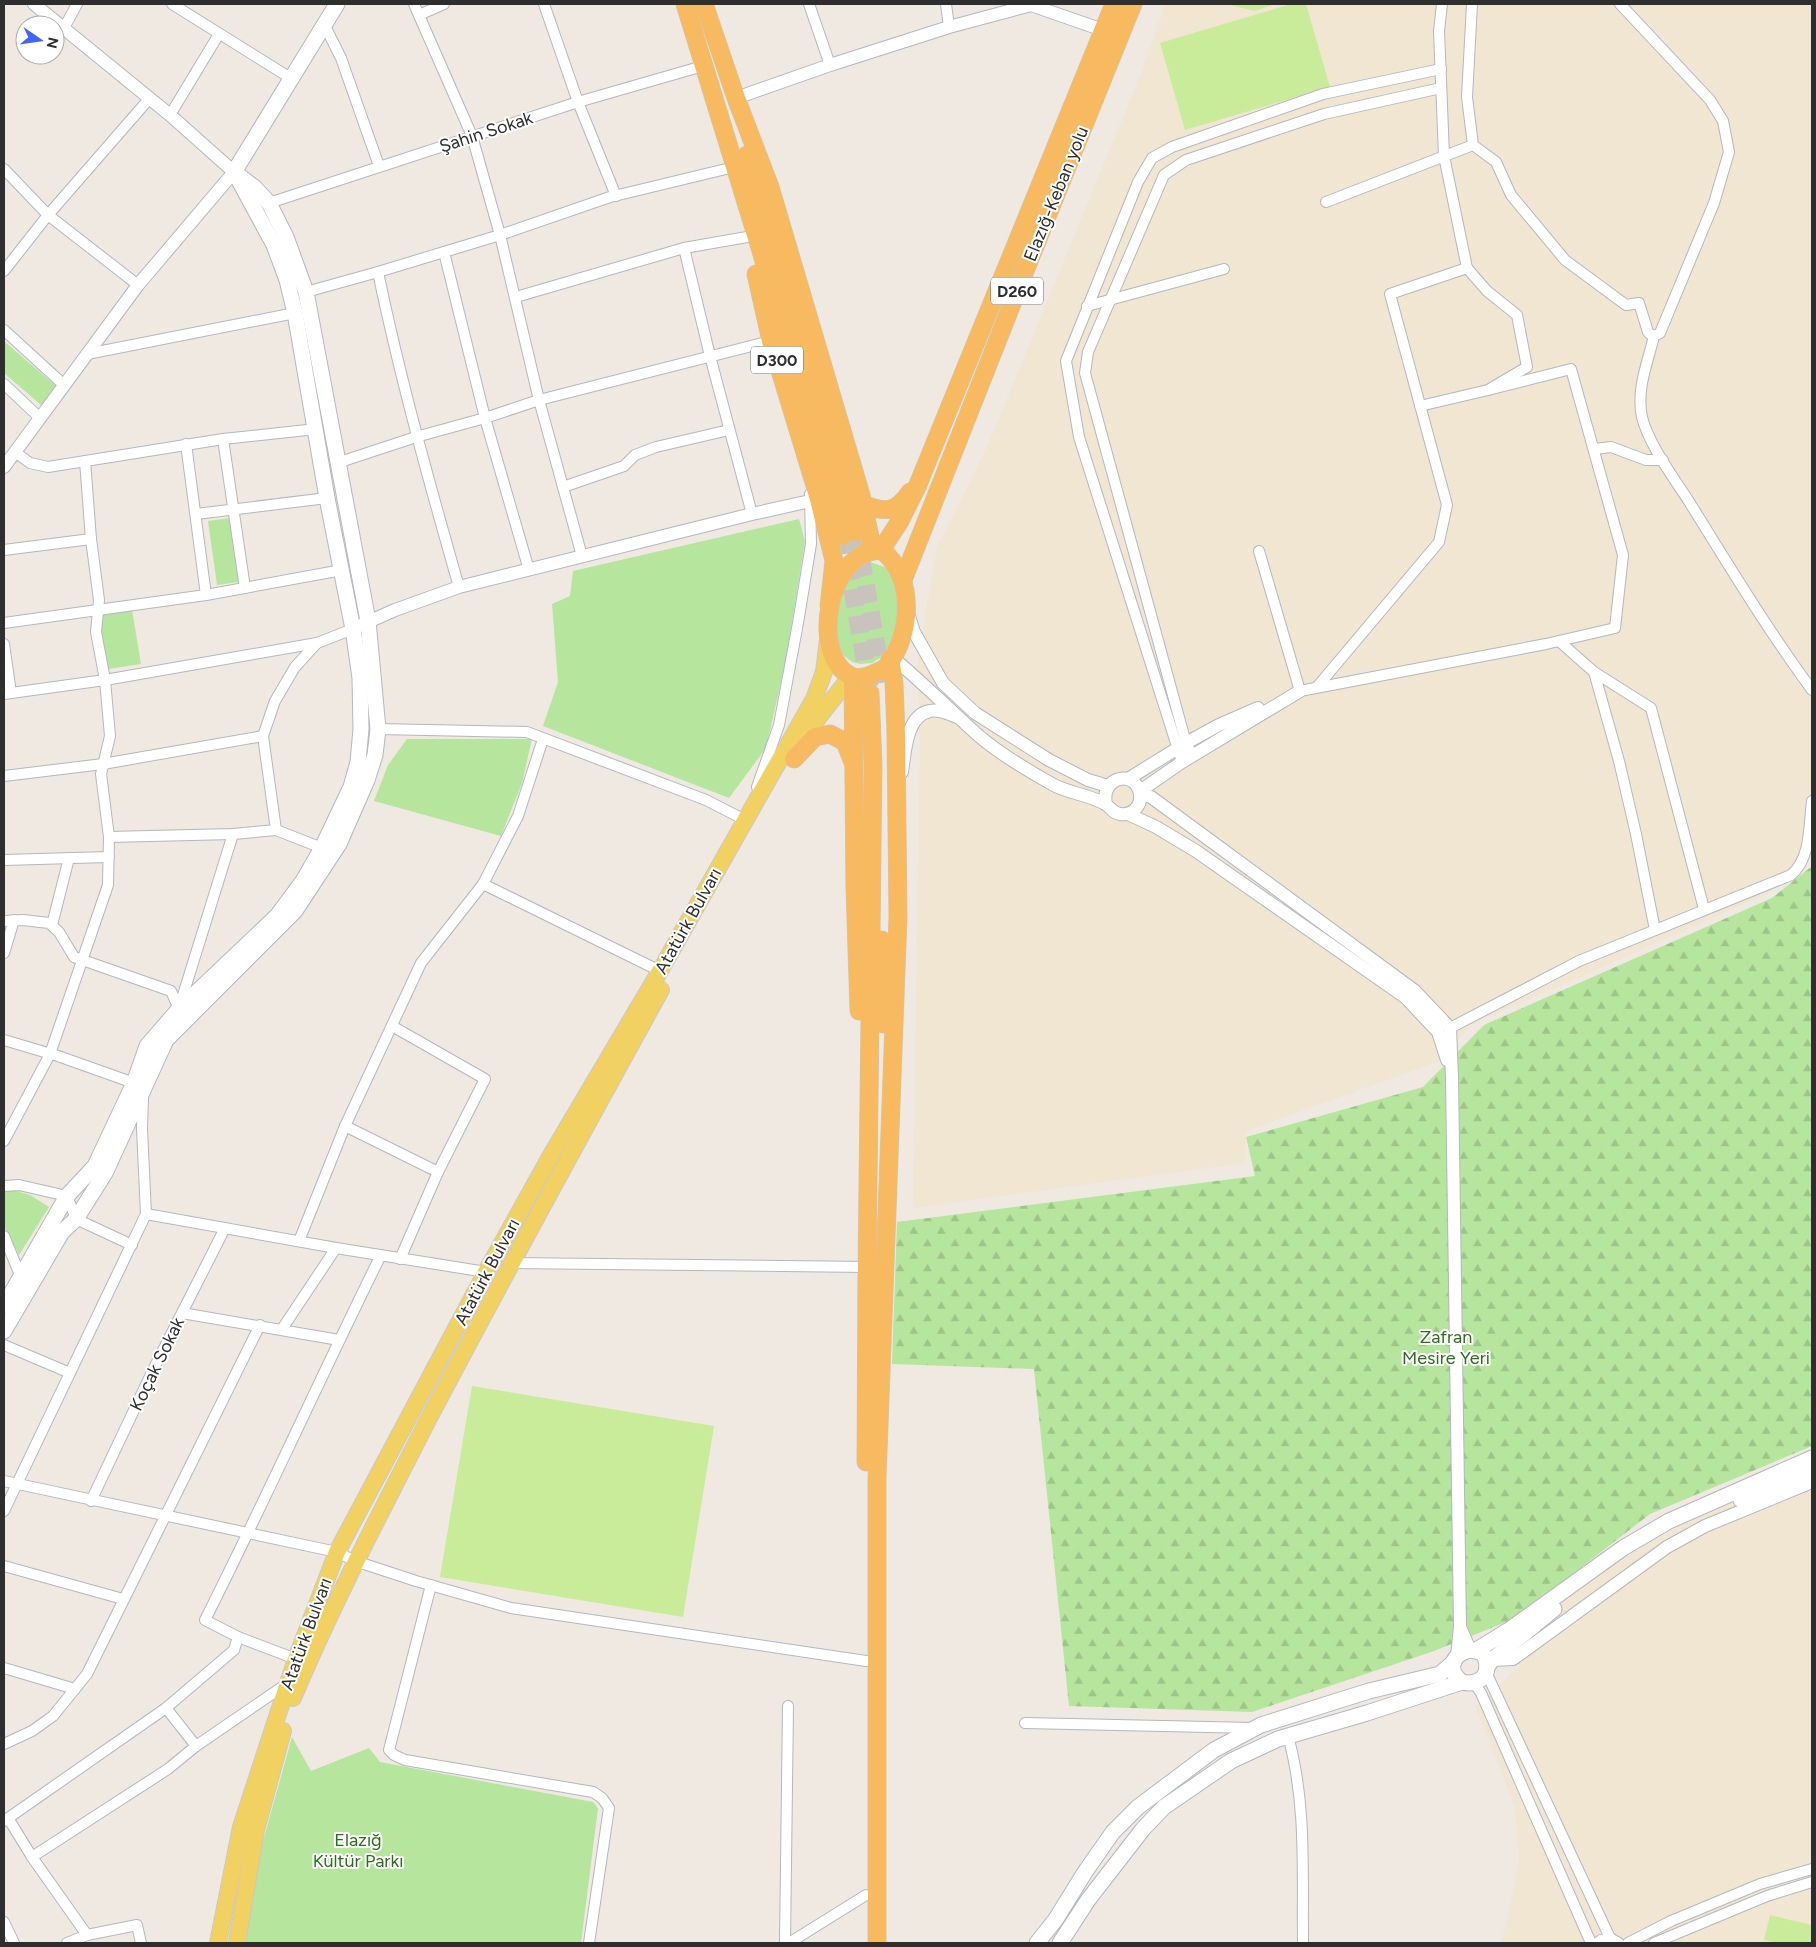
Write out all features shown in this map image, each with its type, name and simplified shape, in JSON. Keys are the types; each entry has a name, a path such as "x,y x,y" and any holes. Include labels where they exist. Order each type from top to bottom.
{"highway":[{"name":"D300","path":"686,4 718,113 726,169 747,237 771,341 806,456 815,500 834,561 829,606"},
{"name":"D300","path":"704,4 736,98 770,187 877,550"},
{"name":"Elazığ-Keban yolu","path":"877,550 900,521 923,473 1114,4"},
{"name":"Elazığ-Keban yolu","path":"903,580 1014,298 1134,4"},
{"path":"718,113 850,534 747,158 736,98"},
{"name":"D260","path":"864,504 880,511 894,508 905,499 923,473"},
{"path":"877,550 896,565 903,580 907,612 901,638 891,658 885,668 867,677 852,676 842,669 834,658 829,634 829,606 838,582 848,565 861,555 877,550"},
{"path":"876,1943 877,1479 898,917 894,683 891,658"},
{"path":"852,676 856,923 867,1267"},
{"path":"865,1943 867,1267 873,764 877,692 886,1262"},
{"path":"794,759 815,737 830,734 844,742 854,763"}],"main road":[{"path":"234,172 337,4"},
{"path":"4,1306 20,1275 67,1196 94,1166 166,1040 296,911 340,844 367,780 375,755 378,729 368,621 306,292 286,237 269,203 254,187 234,172"},
{"path":"4,1331 62,1232 76,1219 105,1173 139,1087 147,1046 179,1009 277,916 303,881 322,848 351,787 358,762 361,729 360,678 353,629 327,498 295,312 287,280 274,245 234,172"},
{"name":"Atatürk Bulvarı","path":"218,1943 241,1827 296,1659 338,1552 486,1272 554,1150 660,971 814,698 824,672 829,634"},
{"name":"Atatürk Bulvarı","path":"237,1943 256,1830 291,1702 321,1631 355,1561 510,1263 728,868 818,718 852,676"},
{"path":"1037,1943 1056,1919 1113,1832 1138,1807 1214,1750 1256,1728 1324,1704 1440,1674 1465,1650 1473,1650 1509,1630 1624,1548 1669,1521 1812,1458"},
{"path":"1060,1943 1114,1864 1143,1829 1164,1807 1231,1761 1288,1736 1468,1682 1479,1681 1488,1666 1580,1588 1637,1549 1671,1531 1749,1497 1812,1473"},
{"path":"1473,1650 1484,1657 1488,1666"},
{"path":"1455,1659 1454,1673 1468,1682"}],"street":[{"path":"34,4 48,15"},
{"path":"65,26 77,4"},
{"path":"172,4 292,79"},
{"path":"414,4 472,136 516,297 539,400 582,556"},
{"path":"419,15 444,4"},
{"path":"544,4 578,102 616,196"},
{"path":"809,4 830,65"},
{"path":"946,4 949,27"},
{"path":"1442,4 1439,31 1444,156 1467,268 1487,291 1517,316 1528,367 1488,390"},
{"path":"1472,4 1467,97 1473,145 1496,162 1511,195 1565,260 1626,305 1639,303 1646,330 1654,336"},
{"path":"1620,4 1710,100 1723,122 1729,152 1714,203 1660,333 1654,336 1641,383 1640,404 1642,420 1663,460 1784,652 1812,690"},
{"path":"736,98 830,65 1022,6 1031,5 1103,30"},
{"path":"324,24 341,58 379,166"},
{"path":"4,467 138,285 234,172 170,115 148,99 65,29"},
{"path":"170,115 219,34"},
{"name":"Şahin Sokak","path":"269,203 578,102 703,66"},
{"path":"1187,759 1181,746 1079,437 1066,361 1138,182 1152,158 1172,147 1323,94 1441,69"},
{"path":"1181,746 1085,373 1088,352 1164,175 1186,160 1324,114 1441,88"},
{"path":"4,271 48,215 148,99"},
{"path":"1326,202 1473,145"},
{"path":"4,169 48,215 138,285"},
{"path":"306,292 500,235 616,196 726,169"},
{"path":"516,297 684,248 747,237"},
{"path":"684,248 710,356 752,514"},
{"path":"444,252 485,418 529,570"},
{"path":"1317,686 1439,542 1447,505 1390,294 1467,268"},
{"path":"1087,306 1224,269"},
{"path":"378,272 391,335 416,436 459,587"},
{"path":"87,354 295,312"},
{"path":"4,330 64,385"},
{"path":"337,463 416,436 485,418 539,400 771,341"},
{"path":"1106,804 1105,792 1108,786 1116,780 1128,779 1219,725 1300,691 1317,686 1559,641 1615,628 1623,555 1595,449 1571,369 1420,406"},
{"path":"4,384 40,418"},
{"path":"15,452 24,460 42,466 186,444 316,428"},
{"path":"563,486 624,466 635,455 656,447 729,430"},
{"path":"223,439 245,588"},
{"path":"186,444 206,595"},
{"path":"1595,449 1611,447 1646,460 1663,460"},
{"path":"4,1141 50,1054 108,884 109,837 101,774 110,736 105,680 96,632 99,609 84,460"},
{"path":"196,514 327,498"},
{"path":"4,644 8,694 105,680 317,643 368,621 459,587 815,500 811,544 779,725 745,820 706,800 527,732 378,729"},
{"path":"4,550 91,540"},
{"path":"1259,551 1300,691"},
{"path":"4,623 206,595 342,570"},
{"path":"907,612 914,632 943,683 975,714 1049,760 1088,780 1108,786"},
{"path":"1559,641 1594,672 1651,708 1704,909"},
{"path":"276,830 263,736 275,701 295,667 317,643"},
{"path":"891,658 928,687 980,737 1026,770 1055,786 1106,804 1114,813 1128,814 1156,827 1196,851 1405,998 1438,1032 1452,1078"},
{"path":"1594,672 1632,816 1655,930"},
{"path":"1140,792 1187,759 1300,691"},
{"path":"897,807 909,736 915,720 931,710 960,718"},
{"path":"4,776 103,764 263,736"},
{"path":"299,1241 345,1126 421,963 482,884 518,816 543,739"},
{"path":"1128,779 1137,786 1140,792 1140,802 1137,808 1128,814"},
{"path":"1140,792 1151,797 1415,991 1450,1028 1460,1626 1455,1659"},
{"path":"1450,1028 1579,961 1795,872 1804,858 1812,801"},
{"path":"109,837 233,834 276,830 322,848"},
{"path":"179,1009 233,834"},
{"path":"4,860 109,857"},
{"path":"52,925 69,858"},
{"path":"482,884 660,971"},
{"path":"4,953 9,921 35,921 52,925 59,932 74,956 171,991 179,1009"},
{"path":"392,1026 485,1079 438,1172 400,1259"},
{"path":"4,1040 50,1054 139,1087 146,1214 4,1511"},
{"path":"345,1126 438,1172"},
{"path":"4,1186 19,1185 67,1196 76,1219 132,1245"},
{"path":"146,1214 400,1259 486,1272"},
{"name":"Koçak Sokak","path":"91,1500 225,1228"},
{"path":"4,1236 20,1275"},
{"path":"282,1329 336,1248"},
{"path":"296,1659 238,1637 205,1620 381,1255"},
{"path":"510,1263 867,1267"},
{"path":"182,1313 339,1340"},
{"path":"4,1744 32,1730 53,1716 87,1674 260,1325"},
{"path":"4,1345 70,1373"},
{"path":"4,1481 338,1552 355,1561 511,1608 866,1660"},
{"path":"1597,1943 1601,1940 1614,1941 1488,1666 1513,1659 1668,1547 1705,1526 1812,1482"},
{"path":"4,1566 123,1598"},
{"path":"431,1585 389,1750 394,1756 405,1760 593,1792 602,1798 608,1808 589,1943"},
{"path":"1460,1626 1473,1650"},
{"path":"87,1935 6,1819 166,1708 234,1650 238,1637"},
{"path":"4,1668 75,1689"},
{"path":"1468,1682 1481,1693 1591,1943"},
{"path":"32,1857 168,1769 196,1746 288,1683"},
{"path":"785,1943 788,1706"},
{"path":"166,1708 196,1746"},
{"path":"1025,1723 1256,1728"},
{"path":"1288,1736 1296,1769 1301,1807 1303,1943"},
{"path":"1628,1943 1671,1921 1760,1884 1812,1869"},
{"path":"1654,1943 1767,1896 1812,1882"},
{"path":"789,1943 866,1895"},
{"path":"4,1922 14,1943"},
{"path":"66,1943 87,1935 137,1925 141,1943"}],"shaded area":[{"path":"1165,4 1812,4 1812,856 1767,894 1473,1024 1437,1062 1246,1131 1245,1163 913,1208 920,743 918,658 937,548 988,445 1140,76"},
{"path":"1812,1448 1812,1943 1501,1943 1519,1860 1515,1807 1475,1706 1520,1666 1487,1635 1549,1596 1630,1536"}],"green space":[{"path":"1226,4 1275,4 1255,11"},
{"path":"1291,4 1306,4 1330,87 1185,130 1160,43"},
{"path":"4,341 57,387 41,405 4,373"},
{"path":"230,518 239,582 217,585 208,521"},
{"path":"799,519 805,541 786,660 766,748 729,798 543,726 558,682 552,604 570,596 573,571"},
{"path":"870,562 891,569 901,598 893,640 883,656 872,663 860,664 852,662 843,655 837,641 835,620 846,581 857,566"},
{"path":"132,610 141,664 108,669 99,616"},
{"path":"407,739 532,739 522,783 501,836 374,801 388,765"},
{"name":"Zafran Mesire Yeri","path":"1812,866 1812,1446 1650,1514 1516,1618 1434,1651 1252,1712 1069,1706 1034,1369 892,1364 897,1222 1255,1176 1246,1137 1423,1087 1484,1025 1772,898"},
{"path":"10,1189 30,1195 49,1207 19,1255 4,1226 4,1190"},
{"path":"472,1386 714,1426 683,1617 440,1577"},
{"name":"Elazığ Kültür Parkı","path":"292,1737 311,1771 369,1748 380,1762 593,1802 598,1808 581,1943 247,1943 244,1939 261,1848"},
{"path":"1770,1915 1812,1925 1812,1943 1778,1943 1764,1940"}],"tunnel":[{"path":"856,532 884,691"},
{"path":"843,536 870,690"}]}
